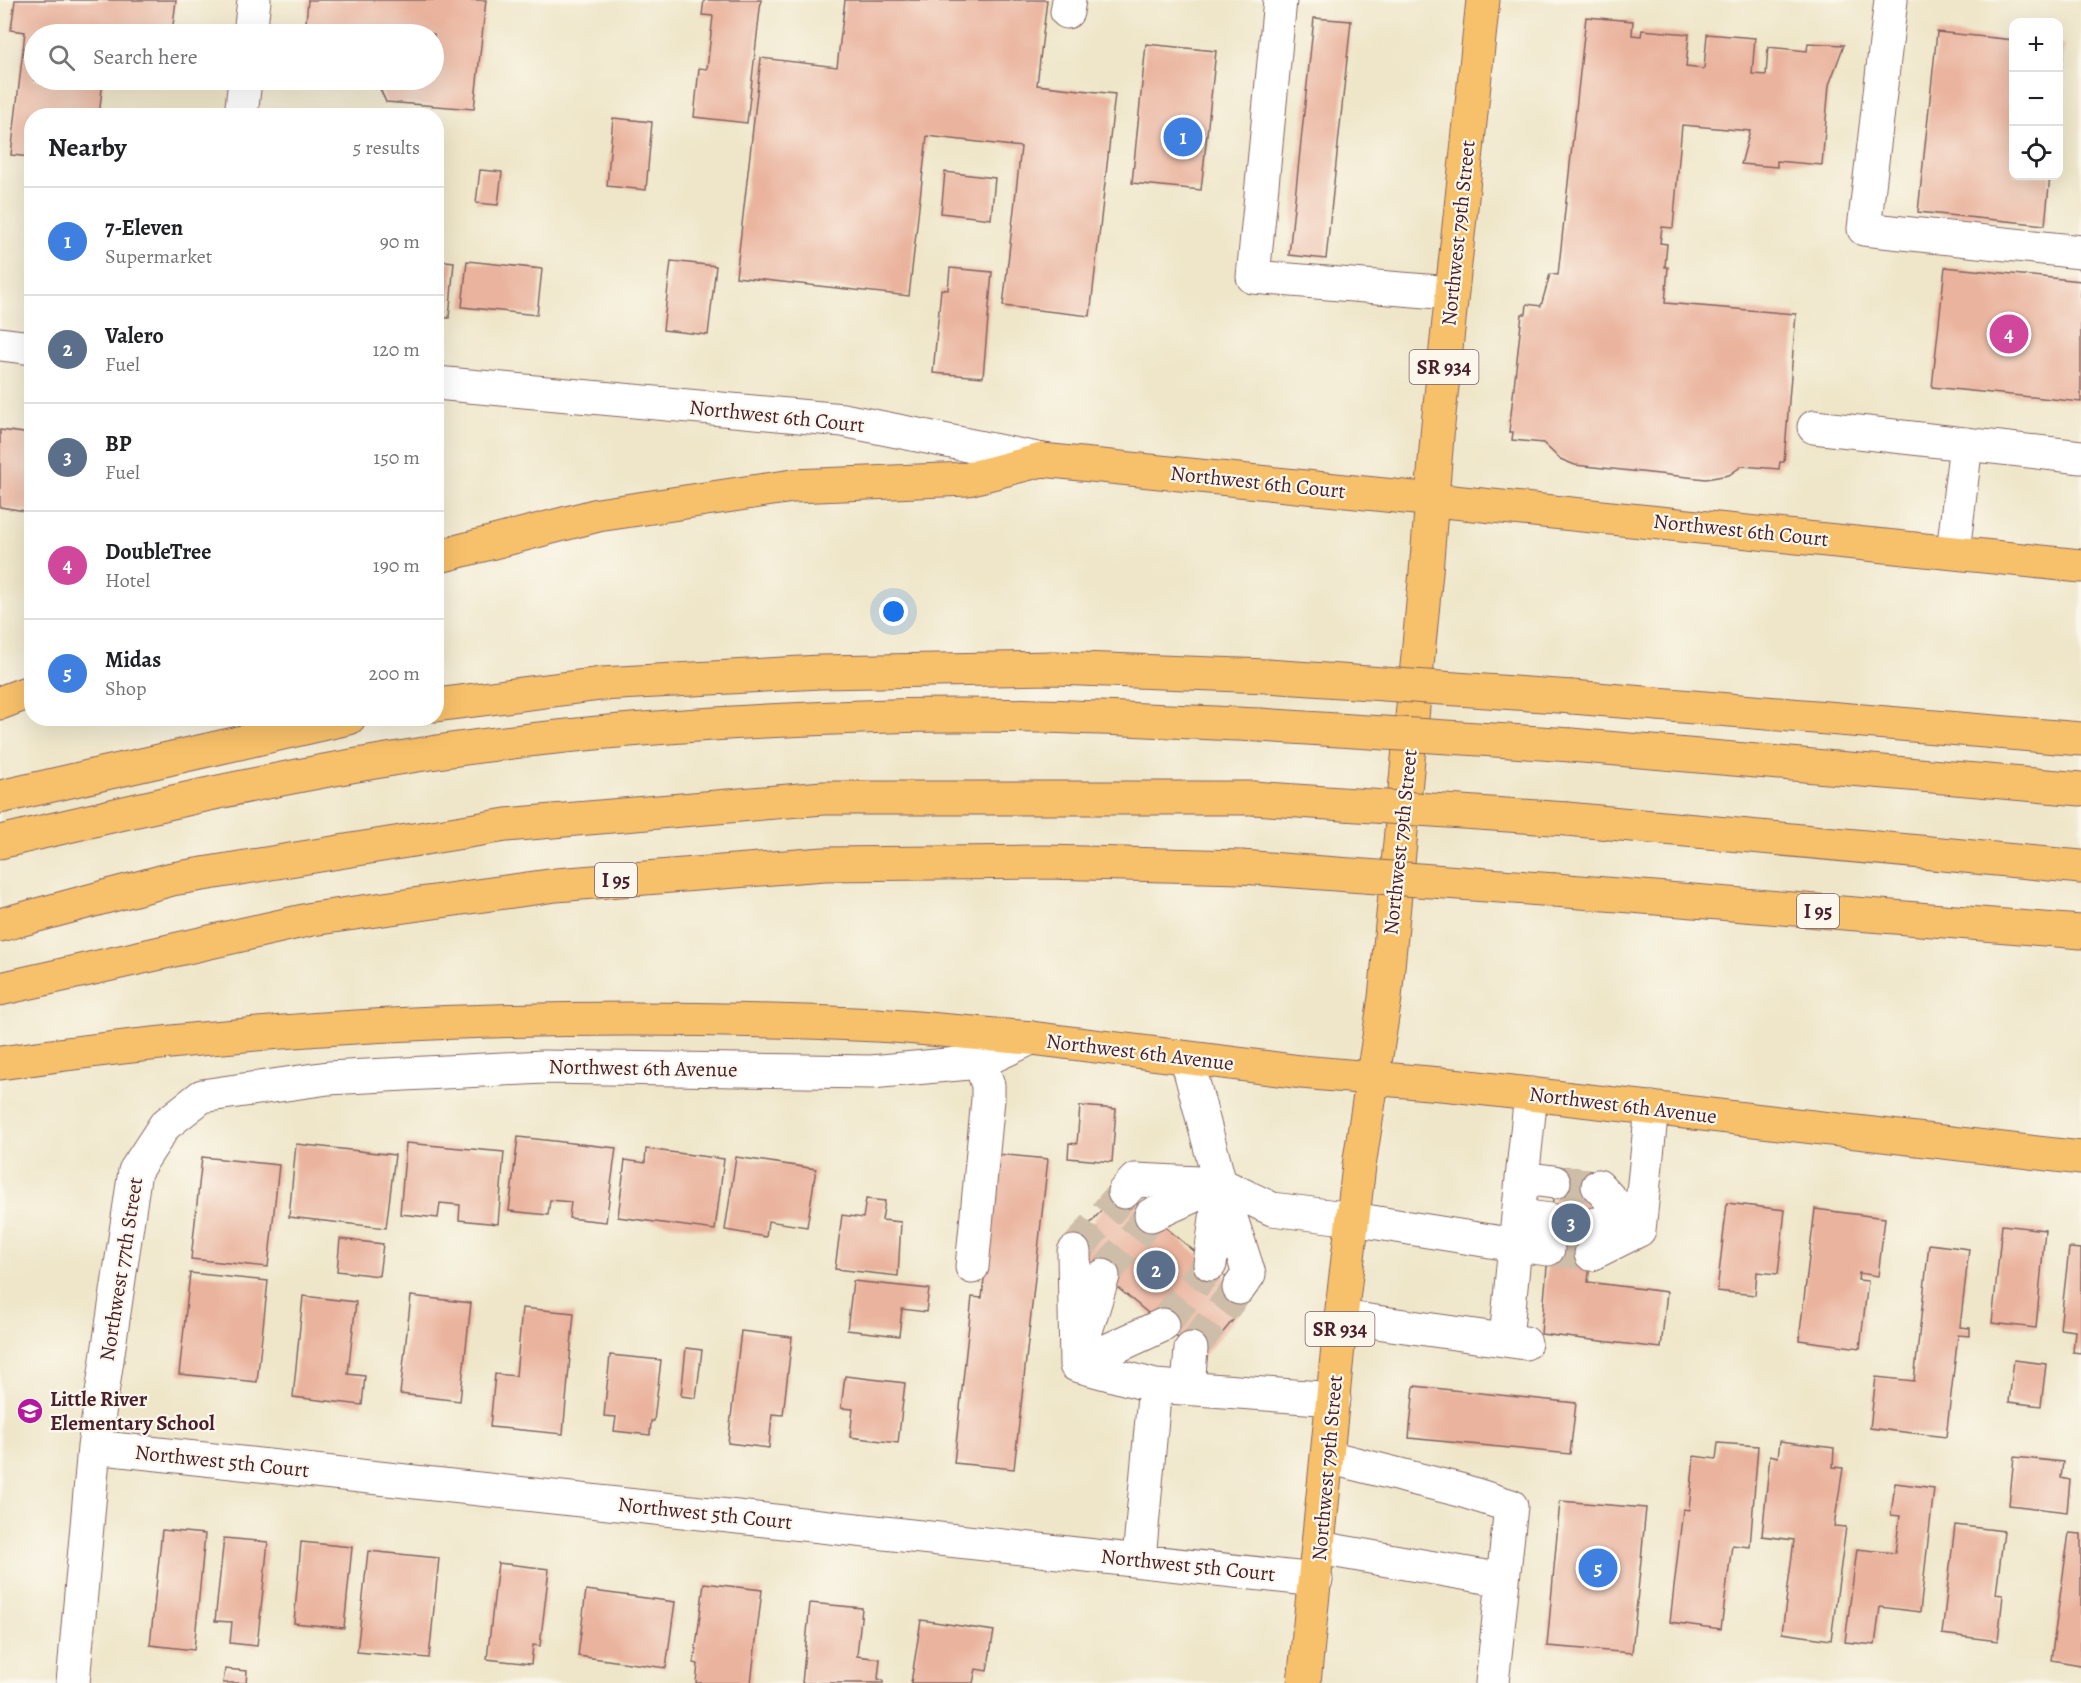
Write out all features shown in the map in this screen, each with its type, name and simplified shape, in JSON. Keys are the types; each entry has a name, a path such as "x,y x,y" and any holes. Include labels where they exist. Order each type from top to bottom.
{"main road":[{"name":"Northwest 79th Street","path":"1309,1682 1341,1317 1384,998 1451,293 1483,0"},
{"name":"Northwest 6th Court","path":"1042,460 2081,566"},
{"path":"444,555 598,515 793,486 968,479 1042,460"},
{"path":"444,704 601,684 820,672 1054,668 1267,676 1572,697 2081,739"},
{"path":"0,703 24,694"},
{"path":"0,842 209,795 388,759 548,739 708,725 892,716 1097,718 1260,725 1571,745 2081,789"},
{"path":"0,797 315,726"},
{"path":"0,925 172,879 506,825 823,798 1253,798 1567,819 2081,867"},
{"name":"I 95","path":"0,989 312,919 556,885 824,864 1046,862 1241,867 2081,932"},
{"path":"0,1063 85,1050 320,1030 574,1019 876,1025 1031,1038"},
{"name":"Northwest 6th Avenue","path":"1031,1038 1187,1059 1531,1094 2081,1158"}],"street":[{"path":"251,24 254,0"},
{"path":"1280,0 1253,276 1451,293"},
{"path":"1891,0 1864,229 2081,252"},
{"path":"242,108 244,90"},
{"path":"0,344 24,347"},
{"name":"Northwest 6th Court","path":"444,384 843,420 1042,460"},
{"path":"1814,427 2081,457"},
{"path":"1953,552 1966,444"},
{"name":"Northwest 6th Avenue","path":"202,1096 328,1078 543,1066 871,1072 980,1062 1031,1038"},
{"path":"1187,1059 1220,1184 1249,1274 1239,1288"},
{"path":"972,1267 988,1099 988,1085 980,1062"},
{"path":"1341,1317 1516,1341 1517,1231 1531,1094"},
{"name":"Northwest 77th Street","path":"73,1683 94,1447 135,1172 165,1125 202,1096"},
{"path":"1639,1230 1652,1108"},
{"path":"1522,1178 1554,1182"},
{"path":"1124,1192 1135,1180 1220,1184 1272,1209 1353,1219 1549,1234"},
{"path":"1151,1215 1220,1184"},
{"path":"1210,1264 1220,1184"},
{"path":"1598,1186 1639,1230"},
{"path":"1593,1239 1639,1230"},
{"path":"1074,1252 1076,1365"},
{"path":"1076,1365 1103,1276"},
{"path":"1076,1365 1163,1325"},
{"path":"1188,1388 1191,1349"},
{"path":"1076,1365 1155,1386 1334,1399"},
{"path":"1139,1559 1155,1386"},
{"name":"Northwest 5th Court","path":"94,1447 1139,1559 1318,1564 1503,1580"},
{"path":"1328,1457 1460,1490 1511,1506 1492,1683"}],"building":[{"path":"15,0 176,0 173,24 24,24 24,32 11,30"},
{"path":"308,0 486,0 474,109 386,102 381,90 444,90 444,24 306,23"},
{"path":"704,0 761,0 747,123 694,117 699,68 707,69 713,16 702,15"},
{"path":"845,0 1047,0 1037,85 1115,94 1090,316 1003,306 1021,147 927,136 909,296 736,277 761,58 837,67"},
{"path":"1586,17 1633,21 1632,35 1641,36 1642,30 1689,34 1686,67 1704,69 1707,34 1755,38 1752,74 1766,75 1768,47 1807,51 1808,43 1844,45 1829,85 1822,165 1777,161 1777,167 1741,164 1750,131 1682,125 1673,228 1662,227 1660,243 1667,244 1665,267 1668,267 1665,303 1796,314 1784,462 1780,462 1779,469 1742,466 1729,475 1706,479 1575,465 1560,459 1543,443 1512,440 1513,432 1509,432 1522,314 1526,314 1527,304 1541,306 1550,274 1558,275"},
{"path":"1314,18 1351,21 1326,259 1289,255"},
{"path":"1937,32 2009,39 2009,180 2050,180 2045,225 1918,212"},
{"path":"24,41 24,90 102,90 100,108 24,108 24,156 11,155"},
{"path":"1146,44 1216,51 1201,190 1132,183"},
{"path":"613,118 652,122 646,190 607,186"},
{"path":"480,170 502,172 498,205 476,203"},
{"path":"945,172 995,178 991,219 941,213"},
{"path":"444,261 454,262 449,318 444,318"},
{"path":"467,261 542,269 537,315 462,307"},
{"path":"671,261 716,266 708,335 663,330"},
{"path":"1945,267 2081,281 2081,402 1932,387"},
{"path":"950,268 992,272 983,377 933,373 941,289 948,290"},
{"path":"0,430 24,433 24,511 0,507"},
{"path":"1080,1106 1116,1109 1112,1162 1068,1158 1069,1143 1077,1144"},
{"path":"518,1137 616,1148 606,1222 569,1218 571,1202 550,1200 548,1215 509,1211"},
{"path":"406,1143 504,1152 498,1224 459,1220 460,1205 440,1203 438,1218 400,1214"},
{"path":"296,1144 395,1155 386,1228 289,1217"},
{"path":"646,1149 724,1159 715,1230 618,1217 625,1160 645,1163"},
{"path":"997,1154 1048,1159 1014,1469 954,1463 972,1297 982,1298"},
{"path":"202,1157 279,1165 268,1267 191,1259"},
{"path":"736,1157 816,1169 807,1227 768,1221 766,1237 725,1230"},
{"path":"1556,1166 1600,1171 1588,1282 1667,1292 1661,1348 1541,1334"},
{"path":"1119,1189 1251,1298 1202,1358 1070,1248"},
{"path":"866,1199 885,1201 882,1220 901,1222 898,1276 835,1269 842,1215 863,1218"},
{"path":"1727,1203 1785,1210 1778,1274 1757,1272 1755,1295 1717,1291"},
{"path":"1815,1209 1885,1218 1878,1276 1859,1273 1858,1280 1868,1281 1860,1348 1799,1340"},
{"path":"2002,1225 2045,1230 2036,1328 1992,1323"},
{"path":"340,1239 383,1244 379,1276 337,1271"},
{"path":"1929,1244 1969,1249 1960,1327 1970,1328 1970,1336 1958,1335 1946,1437 1870,1428 1876,1377 1914,1381"},
{"path":"2069,1248 2081,1249 2081,1353 2073,1352 2075,1331 2060,1329"},
{"path":"190,1273 268,1281 257,1382 179,1374"},
{"path":"853,1281 929,1289 926,1312 902,1309 899,1336 847,1330"},
{"path":"303,1296 356,1302 348,1374 365,1376 362,1405 293,1397"},
{"path":"411,1296 471,1303 460,1401 400,1394"},
{"path":"522,1308 574,1313 563,1434 490,1427 495,1374 516,1376"},
{"path":"741,1331 792,1337 783,1415 772,1414 769,1448 728,1443"},
{"path":"686,1348 702,1350 696,1398 681,1396"},
{"path":"610,1355 661,1360 654,1421 651,1421 650,1435 614,1431 616,1417 604,1416"},
{"path":"2014,1360 2046,1364 2041,1406 2009,1402"},
{"path":"845,1376 905,1383 898,1443 850,1437 853,1409 841,1408"},
{"path":"1414,1386 1576,1403 1570,1454 1409,1438"},
{"path":"1780,1441 1834,1448 1833,1467 1843,1468 1834,1526 1846,1527 1831,1640 1782,1633 1794,1540 1762,1536 1770,1455 1778,1457"},
{"path":"1718,1443 1758,1446 1750,1547 1732,1545 1721,1629 1670,1622 1683,1509 1689,1510 1694,1456 1716,1459"},
{"path":"2014,1457 2063,1462 2061,1478 2070,1480 2067,1512 2009,1505"},
{"path":"1895,1483 1934,1488 1920,1612 1880,1607 1875,1645 1845,1642 1857,1549 1895,1553 1900,1516 1891,1515"},
{"path":"1560,1501 1646,1508 1632,1653 1547,1646"},
{"path":"1955,1525 2004,1531 1996,1594 2003,1595 1998,1641 1942,1634"},
{"path":"162,1530 205,1534 194,1650 150,1645"},
{"path":"2069,1533 2081,1534 2081,1665 2051,1660"},
{"path":"224,1538 268,1542 257,1646 230,1643 232,1622 215,1621"},
{"path":"301,1542 352,1547 344,1628 294,1623"},
{"path":"368,1551 439,1558 429,1658 357,1652"},
{"path":"498,1563 549,1569 540,1646 533,1645 531,1664 487,1659"},
{"path":"704,1583 762,1590 751,1683 696,1683 698,1664 694,1663"},
{"path":"586,1590 675,1602 666,1668 578,1656"},
{"path":"810,1603 862,1608 857,1656 880,1659 878,1679 883,1680 883,1683 802,1683"},
{"path":"921,1620 994,1631 987,1671 976,1669 973,1683 911,1683"},
{"path":"225,1669 247,1671 246,1683 223,1683"}],"tunnel":[{"path":"1554,1182 1598,1186"},
{"path":"1074,1252 1124,1192"},
{"path":"1103,1276 1151,1215"},
{"path":"1551,1220 1595,1224"},
{"path":"1548,1249 1591,1254"},
{"path":"1163,1325 1210,1264"},
{"path":"1191,1349 1239,1288"}],"place":[{"name":"7-Eleven","path":"1183,137"},
{"name":"DoubleTree","path":"2009,334"},
{"name":"BP","path":"1571,1223"},
{"name":"Valero","path":"1156,1270"},
{"name":"Little River Elementary School","path":"30,1411"},
{"name":"Midas","path":"1598,1568"}]}
